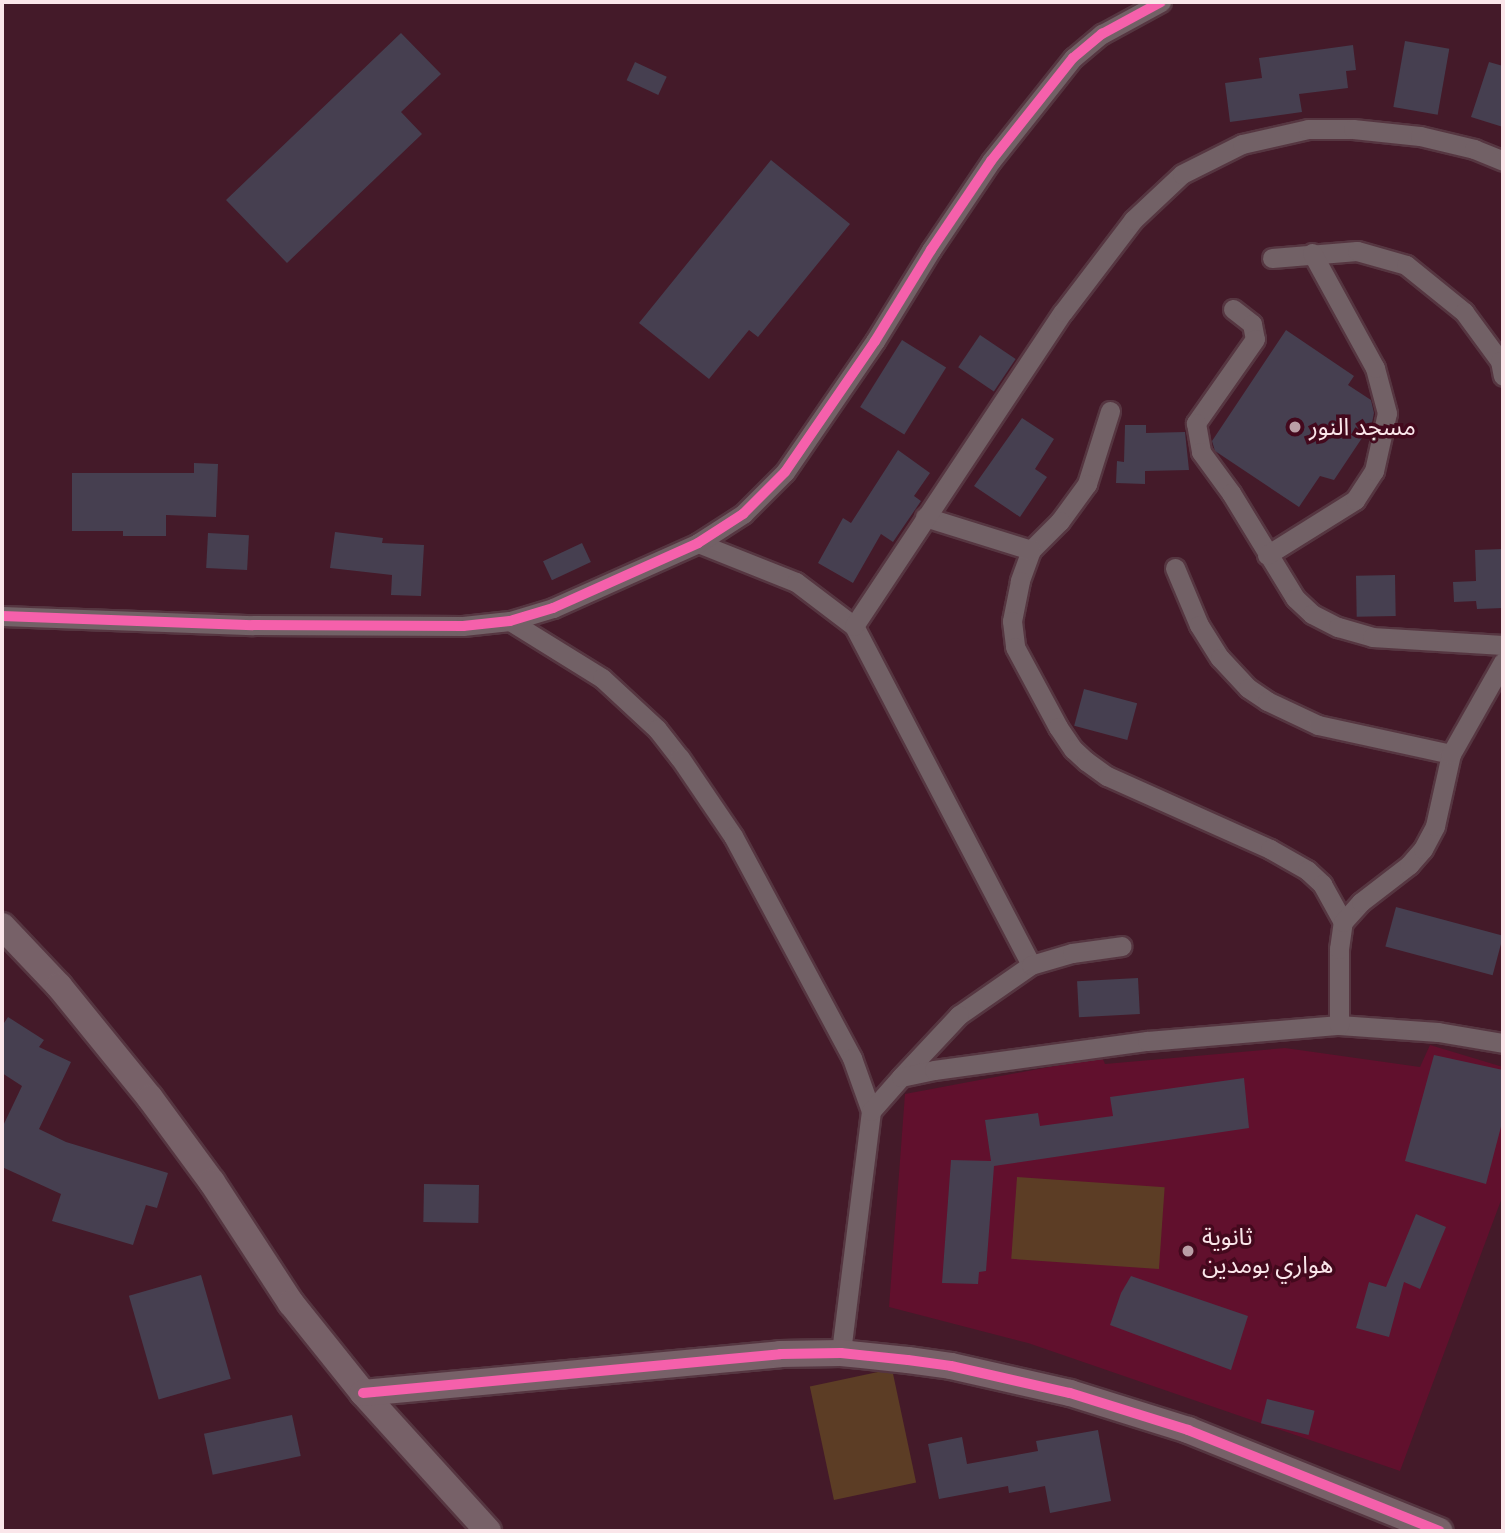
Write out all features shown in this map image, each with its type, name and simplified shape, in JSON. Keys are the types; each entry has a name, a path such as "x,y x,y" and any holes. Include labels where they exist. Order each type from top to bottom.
{"street":[{"path":"2,616 253,625 463,626 510,621 553,608 698,543 743,514 785,472 875,341 931,250 991,161 1066,67 1102,34 1139,11 1161,2"},
{"path":"854,626 1063,312 1133,220 1182,174 1242,144 1308,129 1353,128 1420,136 1475,149 1503,161"},
{"path":"1272,257 1357,251 1406,265 1464,312 1500,361 1503,376"},
{"path":"1267,555 1355,500 1374,471 1387,413 1376,368 1312,253"},
{"path":"1233,309 1252,324 1255,339 1196,423 1201,452 1231,493 1295,598 1312,614 1338,627 1372,637 1503,645"},
{"path":"1111,411 1087,484 1060,521 1031,550 1020,581 1012,621 1015,648 1073,750 1107,776 1270,849 1307,870 1330,896 1343,922"},
{"path":"925,517 1031,550"},
{"path":"698,543 796,582 854,626 1031,965"},
{"path":"1175,568 1199,625 1220,658 1248,688 1267,701 1318,725 1451,754"},
{"path":"510,621 602,678 657,729 733,836 774,906 838,1029 871,1111 841,1353"},
{"path":"1339,1025 1339,949 1343,922 1361,902 1409,865 1423,849 1435,826 1451,754 1503,662"},
{"path":"2,926 59,986 150,1098 212,1182 291,1303 363,1393 488,1531"},
{"path":"871,1111 959,1015 1031,965 1072,953 1122,946"},
{"path":"901,1077 1147,1041 1339,1025 1438,1032 1503,1043"},
{"path":"363,1393 780,1354 841,1353 951,1366 1070,1393 1188,1430 1439,1531"}],"shaded area":[{"name":"ثانوية هواري بومدين","path":"1430,1045 1503,1067 1503,1195 1400,1471 1028,1343 889,1307 905,1094 1102,1057 1105,1064 1285,1048 1420,1067"},
{"path":"1017,1177 1165,1187 1159,1269 1011,1259"},
{"path":"892,1369 916,1482 834,1500 810,1386"}],"building":[{"path":"401,33 441,74 401,112 422,134 287,263 226,200"},
{"path":"1405,41 1449,49 1438,115 1393,107"},
{"path":"1353,45 1356,70 1346,71 1348,88 1299,94 1302,112 1230,122 1225,83 1262,78 1259,58"},
{"path":"635,62 667,77 658,95 627,80"},
{"path":"1489,62 1503,66 1503,127 1471,117"},
{"path":"771,160 850,224 758,337 749,330 709,379 639,323"},
{"name":"مسجد النور","path":"1286,330 1354,376 1348,385 1371,400 1374,413 1372,423 1334,480 1320,476 1299,507 1215,451 1212,441"},
{"path":"980,335 1016,359 994,391 958,367"},
{"path":"902,340 946,368 904,435 860,407"},
{"path":"1022,418 1054,439 1035,469 1047,477 1020,517 974,486"},
{"path":"1125,425 1146,425 1146,433 1185,432 1189,470 1145,471 1145,484 1116,483 1117,461 1124,462"},
{"path":"898,450 930,473 914,496 921,501 893,542 881,534 853,583 818,563 843,518 851,523"},
{"path":"194,463 218,464 216,517 166,515 166,536 123,536 123,531 72,531 72,473 194,473"},
{"path":"335,532 383,538 382,543 424,545 421,596 391,595 392,575 330,568"},
{"path":"208,533 249,535 247,570 206,568"},
{"path":"582,543 591,562 552,580 543,561"},
{"path":"1503,549 1503,608 1477,609 1476,601 1454,602 1453,582 1476,581 1475,550"},
{"path":"1395,575 1396,616 1357,617 1356,576"},
{"path":"1084,689 1137,703 1127,740 1074,726"},
{"path":"1396,907 1503,936 1493,975 1385,947"},
{"path":"1138,978 1140,1014 1079,1017 1077,981"},
{"path":"8,1017 44,1040 39,1047 71,1062 39,1129 66,1142 168,1173 157,1208 146,1205 133,1245 52,1221 61,1194 2,1167 2,1128 22,1086 2,1073 2,1026"},
{"path":"1434,1055 1503,1070 1503,1119 1486,1184 1405,1161"},
{"path":"1244,1078 1249,1128 994,1166 986,1271 979,1272 978,1284 942,1283 951,1160 991,1161 985,1120 1038,1113 1040,1126 1113,1116 1110,1097"},
{"path":"424,1184 479,1185 478,1223 423,1222"},
{"path":"1416,1214 1446,1227 1420,1289 1404,1282 1389,1337 1356,1328 1369,1282 1386,1287"},
{"path":"201,1275 231,1379 159,1399 129,1296"},
{"path":"1131,1276 1248,1316 1231,1370 1110,1325 1121,1293"},
{"path":"1267,1399 1315,1411 1308,1435 1261,1423"},
{"path":"292,1415 301,1456 213,1475 204,1434"},
{"path":"1098,1430 1111,1501 1050,1513 1045,1486 1009,1493 1008,1486 939,1499 928,1444 962,1437 967,1464 1038,1451 1036,1441"}],"cycle path":[{"path":"2,616 253,625 463,626 510,621 553,608 698,543 743,514 785,472 875,341 931,250 991,161 1073,58 1102,34 1161,2"},
{"path":"363,1393 780,1354 841,1353 908,1360 951,1366 1070,1393 1188,1430 1439,1531"}],"place":[{"name":"مسجد النور","path":"1295,427"},
{"name":"ثانوية هواري بومدين","path":"1188,1251"}]}
